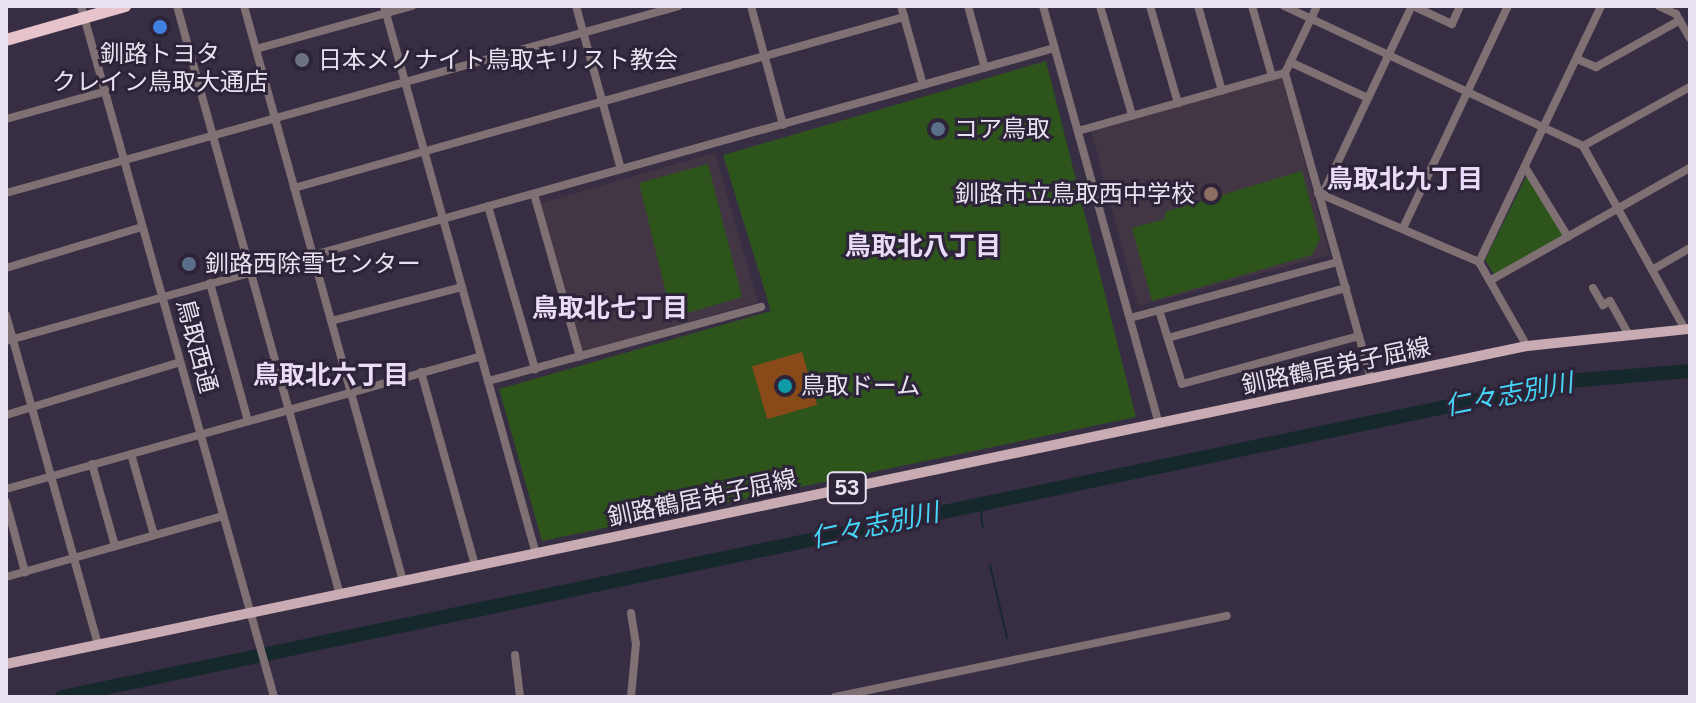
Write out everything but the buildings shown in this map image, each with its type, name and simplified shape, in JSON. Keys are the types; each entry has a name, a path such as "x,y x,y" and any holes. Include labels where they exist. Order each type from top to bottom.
{"highway":[{"path":"6,40 83,12 125,6"}],"main road":[{"name":"釧路鶴居弟子屈線","path":"6,664 252,619 403,581 1527,346 1688,329"}],"street":[{"path":"177,6 340,595"},
{"path":"244,6 403,581"},
{"path":"256,49 385,9 412,6"},
{"path":"576,6 621,169"},
{"path":"6,193 679,6"},
{"path":"751,6 783,125"},
{"path":"901,6 923,85"},
{"path":"968,6 985,68"},
{"path":"1043,6 1159,423"},
{"path":"1100,6 1132,115"},
{"path":"1150,6 1178,103"},
{"path":"1198,6 1222,91"},
{"path":"1252,6 1272,76"},
{"path":"1284,6 1583,146 1688,329"},
{"path":"1317,6 1285,73 1321,192 1371,379"},
{"path":"1321,192 1412,6 1452,24 1460,6"},
{"path":"1404,226 1508,6"},
{"path":"1479,262 1601,6"},
{"path":"1659,6 1679,13 1690,38"},
{"path":"385,9 536,554"},
{"name":"鳥取西通","path":"83,12 274,697"},
{"path":"1577,59 1596,67 1679,13"},
{"path":"294,188 904,17"},
{"path":"9,340 1055,48"},
{"path":"1290,62 1368,98"},
{"path":"1078,131 1285,73"},
{"path":"1583,146 1690,87"},
{"path":"6,119 106,91"},
{"path":"1525,167 1568,237"},
{"path":"1491,280 1690,168"},
{"path":"1321,192 1404,226 1479,262 1527,346"},
{"path":"534,194 580,357"},
{"path":"488,206 535,369"},
{"path":"6,268 142,227"},
{"path":"1652,270 1690,248"},
{"path":"1130,318 1338,262"},
{"path":"210,283 248,421"},
{"path":"331,321 462,287"},
{"path":"1168,338 1346,288"},
{"path":"1593,288 1603,305 1610,301 1628,333"},
{"path":"488,381 761,307"},
{"path":"1159,310 1182,384 1359,336"},
{"path":"6,315 9,340 32,408 98,645"},
{"path":"6,489 481,356"},
{"path":"6,415 180,362"},
{"path":"421,372 475,566"},
{"path":"131,454 154,535"},
{"path":"92,464 115,546"},
{"path":"6,502 25,572"},
{"path":"6,577 223,516"},
{"path":"631,613 636,643 631,697"},
{"path":"835,697 1227,616"},
{"path":"515,655 520,697"}],"shaded area":[{"name":"釧路市立鳥取西中学校","path":"1282,78 1329,255 1138,306 1091,129"},
{"path":"715,153 758,302 581,353 538,204"}],"green space":[{"path":"1046,61 1136,417 542,541 499,389 771,311 723,155"},
{"path":"708,164 742,297 684,314 669,305 639,183"},
{"path":"1302,171 1320,239 1312,255 1152,301 1132,228 1165,219 1165,212"},
{"path":"1527,175 1564,235 1494,274 1485,260"}],"waterway":[{"name":"仁々志別川","path":"62,697 1568,381 1690,371"},
{"path":"980,504 983,528"},
{"path":"990,565 1007,638"}],"place":[{"name":"釧路トヨタ クレイン鳥取大通店","path":"160,27"},
{"name":"日本メノナイト鳥取キリスト教会","path":"302,60"},
{"name":"コア鳥取","path":"938,129"},
{"name":"釧路市立鳥取西中学校","path":"1211,194"},
{"name":"釧路西除雪センター","path":"189,264"},
{"name":"鳥取ドーム","path":"785,386"}],"district":[{"name":"鳥取北九丁目","path":"1405,180"},
{"name":"鳥取北八丁目","path":"923,247"},
{"name":"鳥取北七丁目","path":"610,309"},
{"name":"鳥取北六丁目","path":"331,376"}]}
